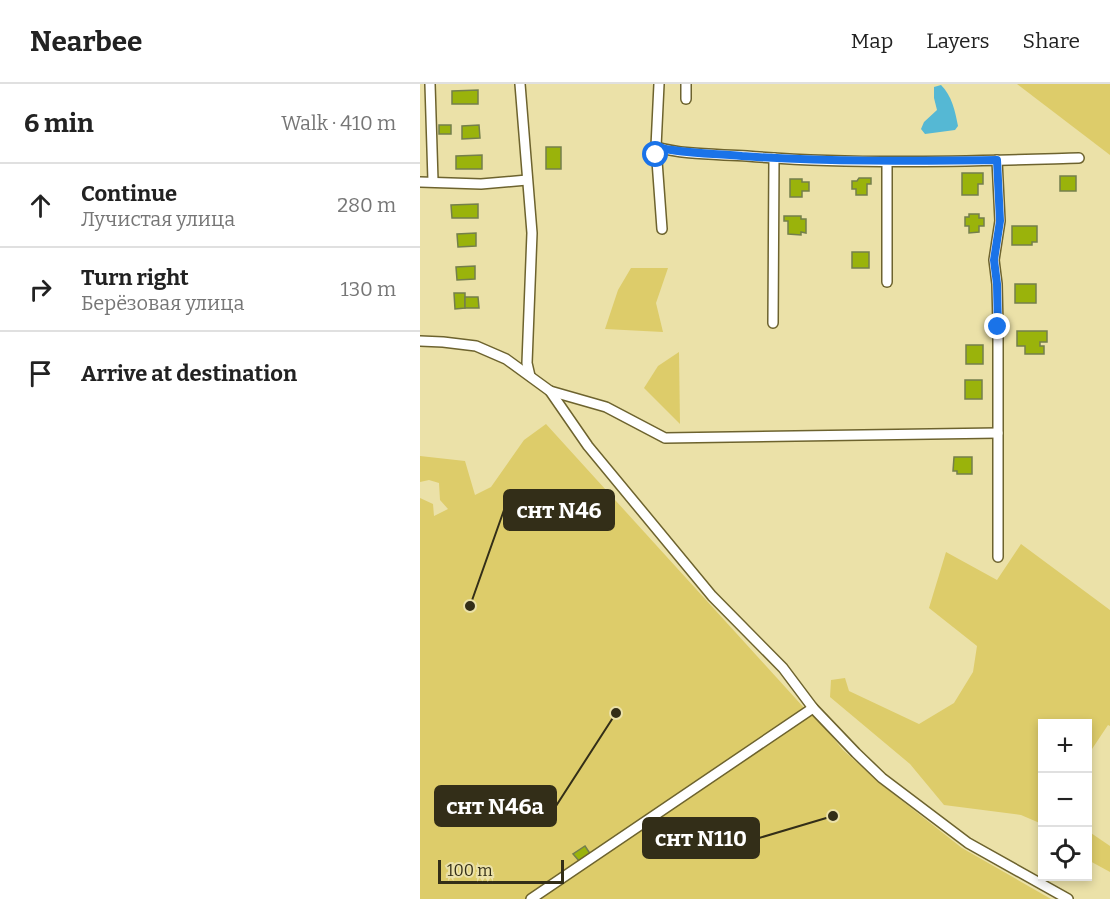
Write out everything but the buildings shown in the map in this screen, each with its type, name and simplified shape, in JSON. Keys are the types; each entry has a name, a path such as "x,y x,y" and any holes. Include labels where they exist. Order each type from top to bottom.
{"street":[{"path":"430,84 433,181"},
{"path":"520,84 531,233 527,363 530,376"},
{"path":"659,84 656,147 662,229"},
{"path":"686,84 686,99"},
{"path":"656,147 681,152 887,162 1079,158"},
{"path":"773,323 774,158"},
{"path":"997,160 1000,221 994,260 997,284 998,556"},
{"path":"887,162 887,282"},
{"path":"420,182 481,184 527,180"},
{"path":"420,341 476,346 506,359 550,391 588,446 712,596 783,668 813,708 882,778 968,843 1068,899"},
{"path":"550,391 606,407 665,438 998,433"},
{"path":"531,899 813,708"}],"shaded area":[{"path":"1017,84 1110,84 1110,155"},
{"path":"631,268 668,268 656,303 663,332 605,329 618,290"},
{"path":"679,352 680,424 644,388 658,366"},
{"path":"546,424 806,710 816,717 843,750 882,785 962,848 1051,899 420,899 420,498 433,504 434,516 448,509 440,500 439,483 429,480 420,482 420,456 465,461 475,495 491,487 524,440"},
{"path":"1021,544 1110,610 1110,726 1108,725 1092,749 1092,719 1038,719 1038,822 1021,815 944,805 910,764 830,697 831,680 845,678 849,691 919,724 954,703 973,672 977,646 929,608 946,552 997,580"},
{"path":"1092,834 1110,846 1110,872 1092,862"}],"water":[{"path":"941,85 950,99 958,126 955,130 925,134 921,129 924,122 937,110 934,87"}],"place":[{"name":"снт N46","path":"470,606"},
{"name":"снт N46а","path":"616,713"},
{"name":"снт N110","path":"833,816"}],"route":[{"path":"656,155 656,147 670,151 774,158 887,162 997,160 1000,221 994,260 998,327"}]}
